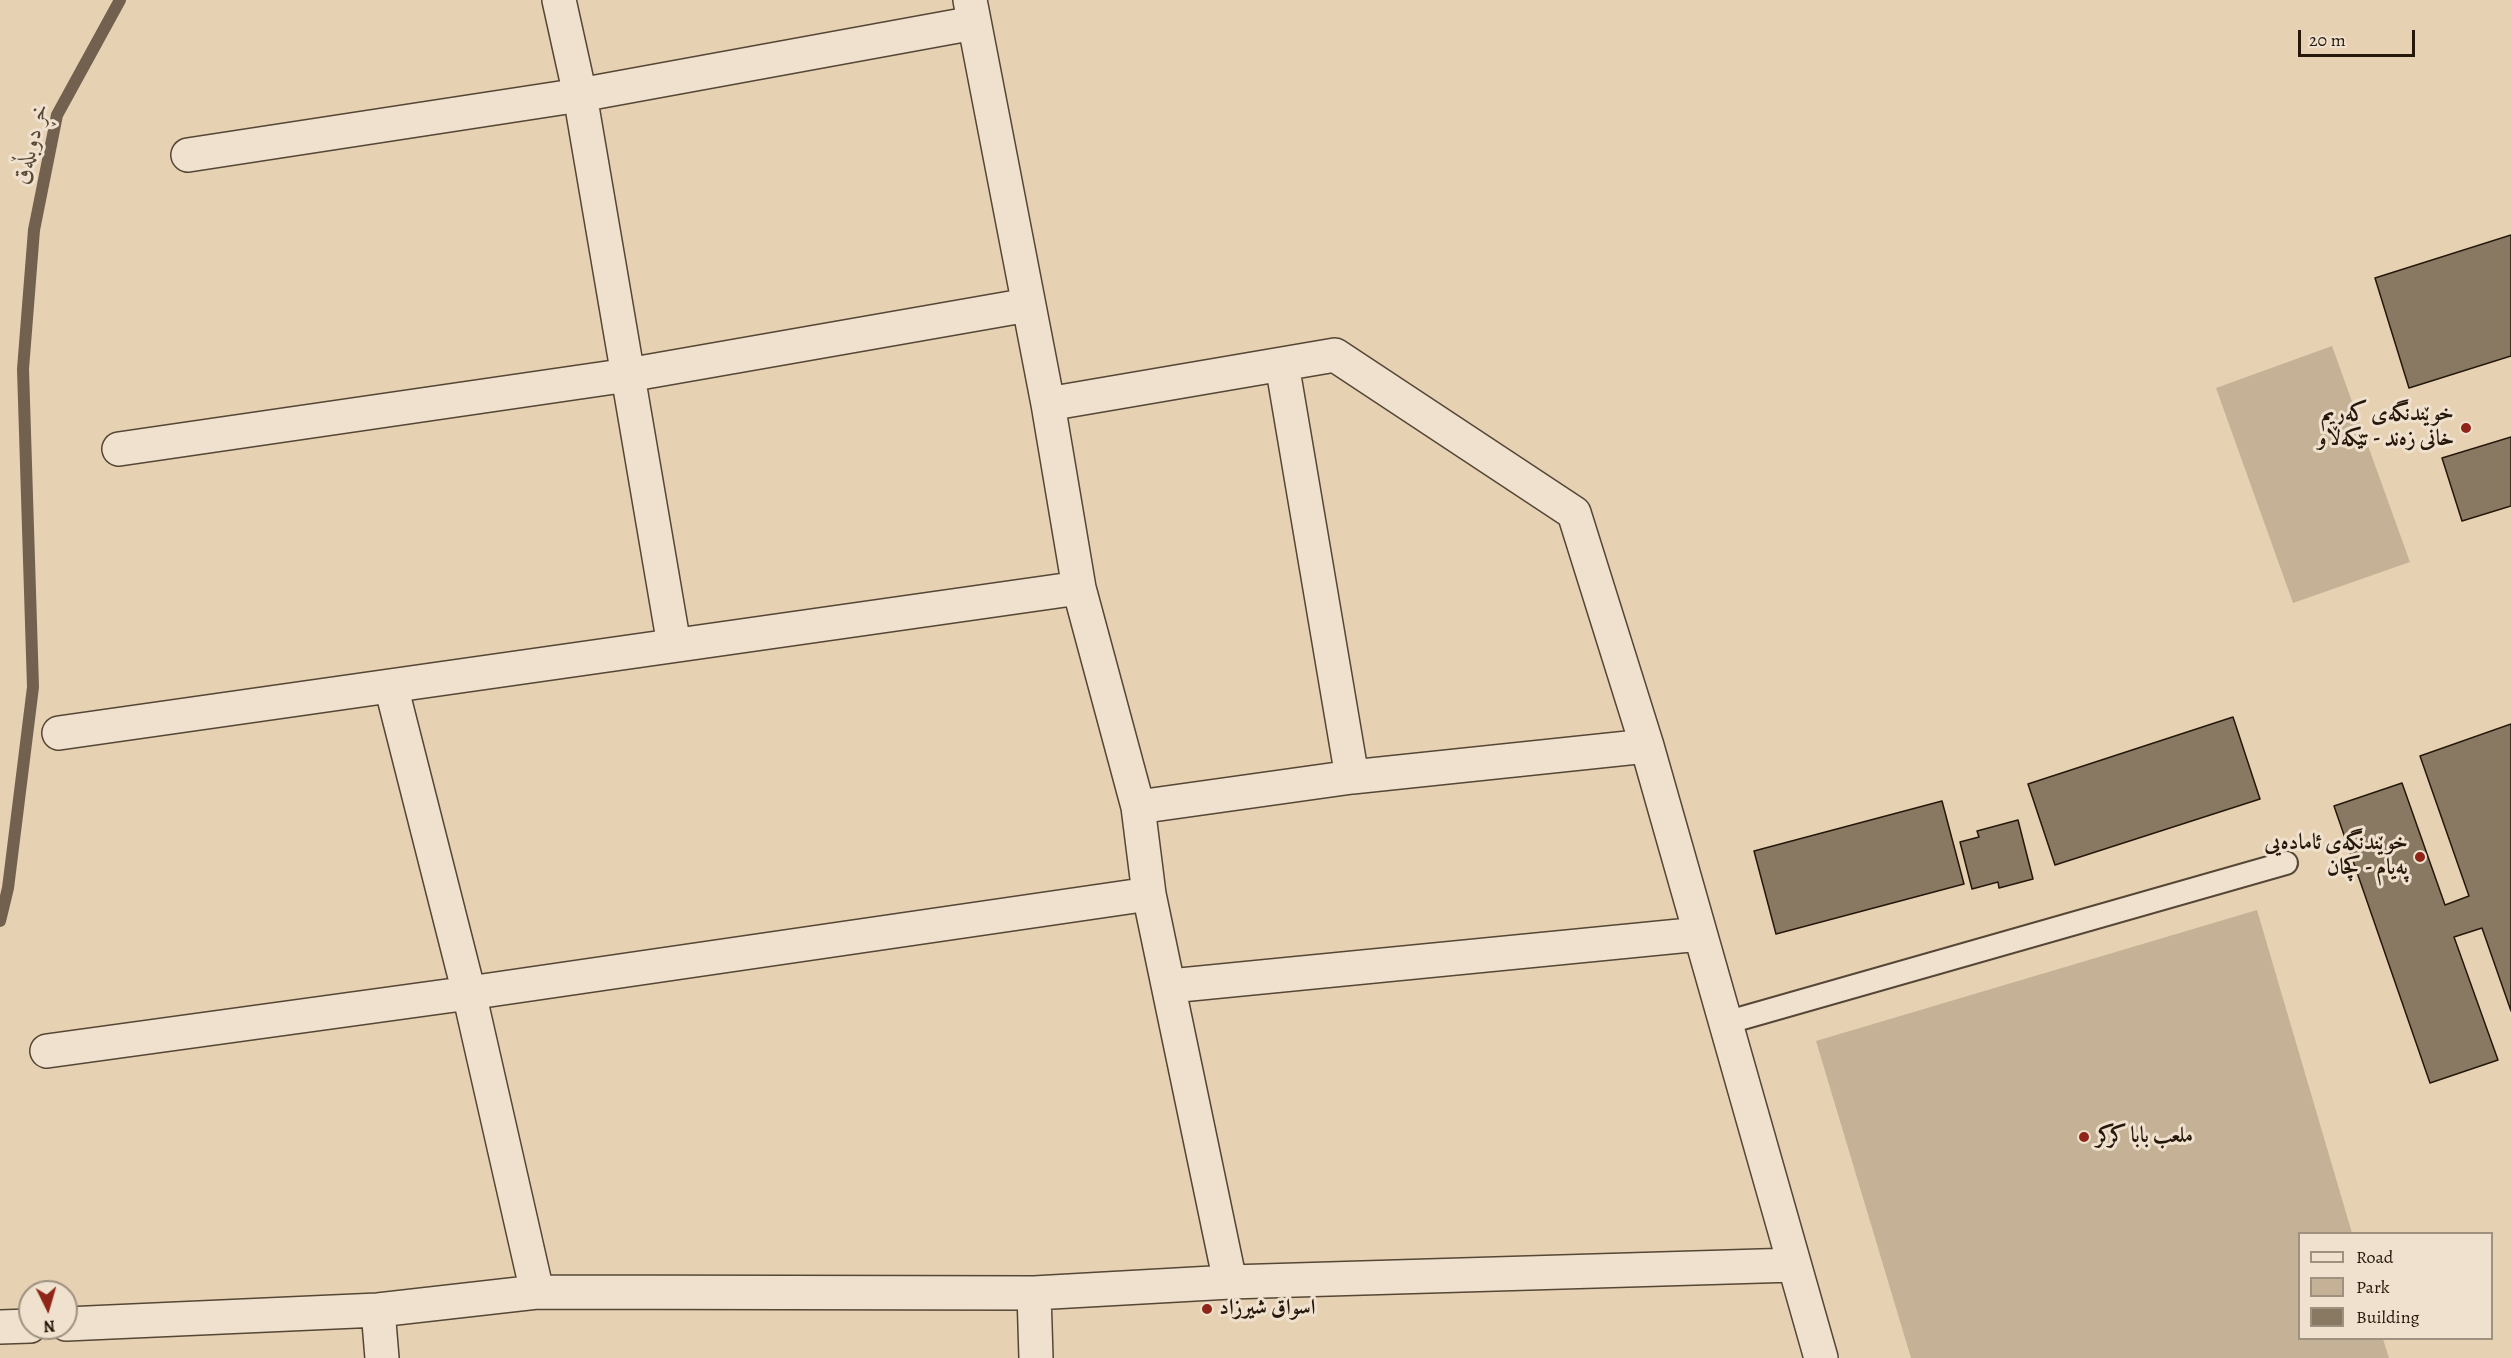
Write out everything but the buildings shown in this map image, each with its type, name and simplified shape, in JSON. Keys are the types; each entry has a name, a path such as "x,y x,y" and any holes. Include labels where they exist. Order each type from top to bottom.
{"street":[{"path":"559,0 580,95 674,645"},
{"path":"188,155 580,95 972,11 1048,404 1079,588 1138,807 1149,894 1230,1282"},
{"path":"119,449 628,375 1028,305"},
{"path":"1048,404 1335,355 1574,513 1647,746 1821,1358"},
{"path":"1281,364 1352,777"},
{"path":"59,733 1079,588"},
{"path":"391,686 469,993 537,1292"},
{"path":"1138,807 1352,777 1647,746"},
{"path":"47,1051 469,993 1149,894"},
{"path":"1170,986 1700,934"},
{"path":"78,1323 378,1310 537,1292 1034,1293 1230,1282 1794,1265"},
{"path":"1034,1293 1036,1358"},
{"path":"378,1310 382,1358"},
{"path":"0,1327 18,1326"}],"lane":[{"path":"1725,1023 2286,863"}],"green space":[{"path":"2332,346 2410,562 2293,603 2216,388"},
{"name":"ملعب بابا كركر","path":"2257,910 2352,1232 2298,1232 2298,1340 2383,1340 2389,1358 1911,1358 1816,1041"}],"waterway":[{"name":"خڕ دوبڵەق","path":"0,921 8,888 33,687 23,369 34,230 57,115 120,0"}],"place":[{"name":"خوێندنگەی کەریم خانی زەند - تێکەڵاو","path":"2466,428"},
{"name":"خوێندنگەی ئامادەیی پەیام - کچان","path":"2420,857"},
{"name":"ملعب بابا كركر","path":"2084,1137"},
{"name":"اسواق شيرزاد","path":"1207,1309"}]}
